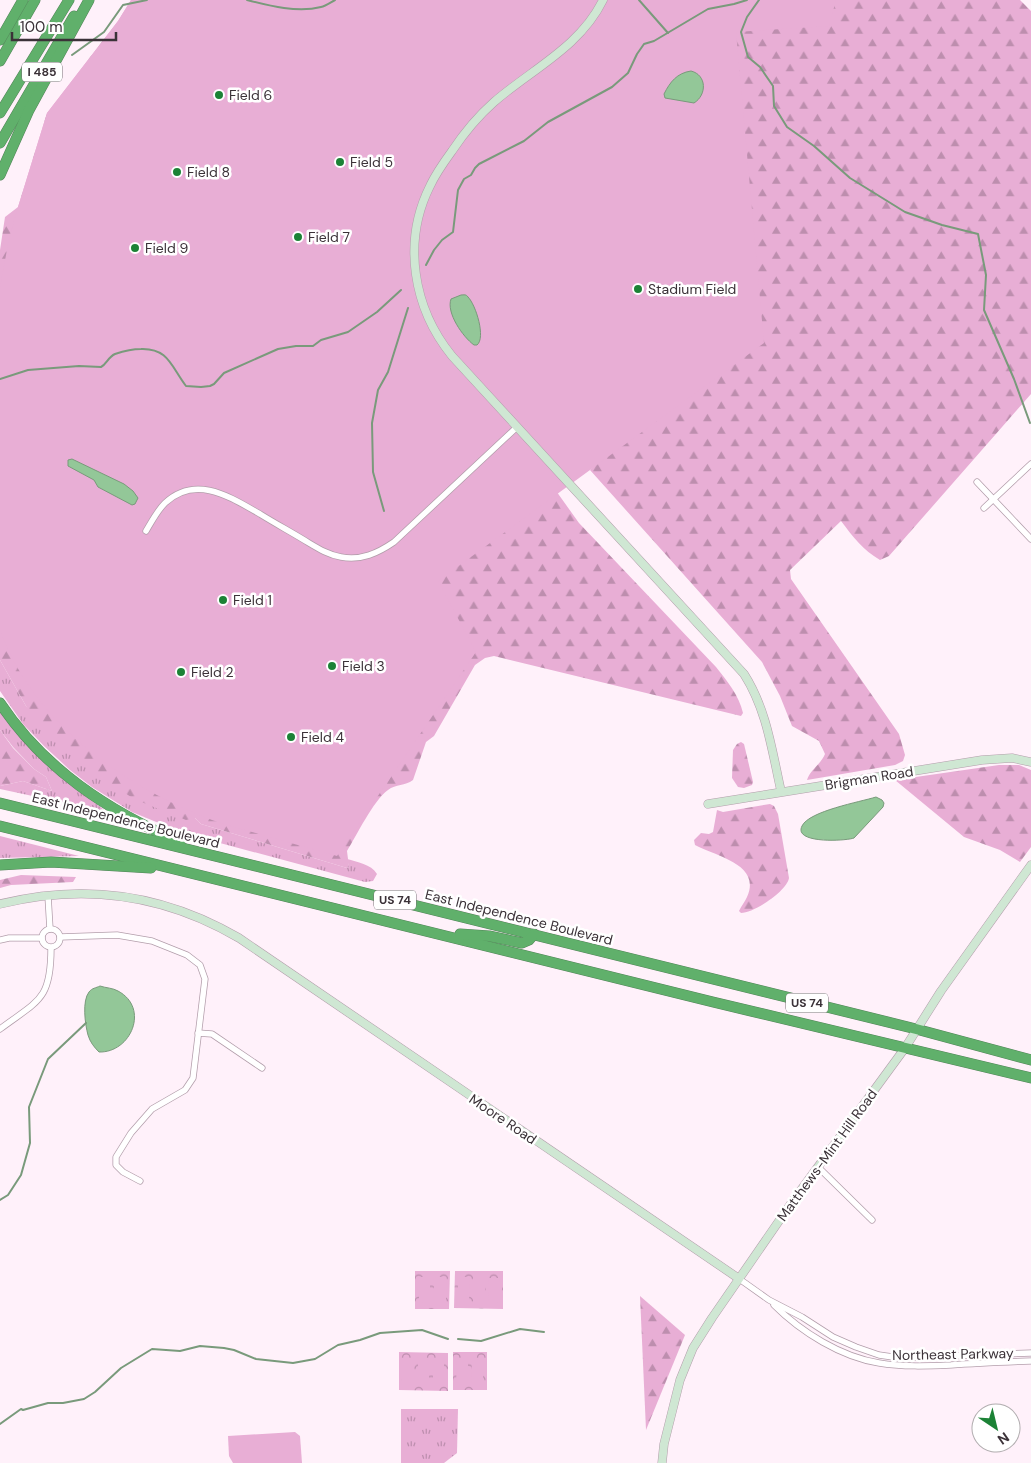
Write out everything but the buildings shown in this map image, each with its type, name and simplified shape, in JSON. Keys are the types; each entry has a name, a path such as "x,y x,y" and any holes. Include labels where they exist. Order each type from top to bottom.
{"highway":[{"path":"0,39 23,0"},
{"name":"I 485","path":"0,62 35,0"},
{"name":"I 485","path":"0,113 69,0"},
{"name":"I 485","path":"0,143 82,0"},
{"path":"0,175 29,110 89,0"},
{"path":"0,703 34,744 66,776 86,791 140,824 208,854"},
{"name":"East Independence Boulevard","path":"0,803 916,1029 1031,1060"},
{"name":"US 74","path":"0,826 1031,1078"},
{"path":"0,864 74,862 181,871"},
{"path":"429,932 489,936 518,943 526,942 534,934"}],"street":[{"path":"603,0 594,17 573,41 511,88 472,124 432,181 417,222 414,246 414,270 420,297 430,323 439,339 456,361 744,674 759,700 766,722 781,791"},
{"path":"146,532 160,508 171,498 189,490 209,490 230,497 328,553 347,558 368,556 381,551 394,542 517,427"},
{"path":"984,508 1031,464"},
{"path":"977,482 1031,539"},
{"name":"Brigman Road","path":"708,804 982,760 1012,758 1031,762"},
{"name":"Matthews-Mint Hill Road","path":"662,1463 671,1411 693,1348 738,1278 904,1048 1031,865"},
{"name":"Moore Road","path":"0,904 71,893 101,894 138,899 168,906 212,923 239,938 738,1278"},
{"path":"48,896 50,929"},
{"path":"50,929 57,931 60,937 58,944 51,948 43,943 42,938 45,931 50,929"},
{"path":"60,937 117,935 152,941 187,956 200,965 205,979 193,1078 185,1090 152,1109 131,1133 116,1157 116,1165 123,1172 140,1181"},
{"path":"0,940 9,938 42,938"},
{"path":"0,1029 39,1001 46,988 51,971 51,948"},
{"path":"198,1033 212,1034 262,1068"},
{"path":"818,1167 872,1220"},
{"name":"Northeast Parkway","path":"738,1278 769,1300 833,1336 879,1355 900,1358 1031,1353"},
{"name":"Northeast Parkway","path":"769,1300 784,1315 826,1343 850,1355 877,1363 908,1367 1031,1361"}],"green space":[{"path":"131,0 423,588 549,481 579,523 716,667 736,694 743,713 741,716 494,656 485,658 475,665 434,736 426,742 413,780 388,790 371,810 347,851 349,867 347,868 201,824 195,818 186,820 134,799 95,773 56,738 26,706 0,660 0,250 5,217 18,207 47,113 118,21"},
{"path":"131,0 836,0 829,26 736,32 764,343 438,581 476,652 337,856 212,820 146,789 115,770 85,747 58,722 35,694 15,663 0,630 0,287 9,239 47,113 118,21"},
{"path":"729,0 1020,0 1031,11 1031,394 889,556 880,560 868,552 841,521 790,570 791,579 899,734 905,755 903,761 895,765 807,780 825,754 819,741 792,726 780,696 762,662 590,470 707,362"},
{"path":"0,660 26,706 195,818 201,824 347,868 349,867 347,859 359,862 371,868 377,874 373,881 365,882 183,833 132,812 92,787 70,770 23,724 0,691"},
{"path":"0,712 17,732 74,787 107,812 0,789 0,786 23,781 52,791 46,777 34,769 0,730"},
{"path":"0,730 13,748 34,769 46,777 52,791 23,781 0,786"},
{"path":"741,742 744,744 753,782 752,785 744,788 738,787 732,778 733,750"},
{"path":"999,765 1019,765 1031,770 1031,847 1020,862 1000,850 964,837 895,780"},
{"path":"770,804 774,806 778,814 789,878 776,895 754,909 741,913 739,911 747,897 750,886 748,876 734,863 695,845 694,840 701,833 709,834 713,832 717,810 723,812"},
{"path":"0,836 79,856 0,858"},
{"path":"21,875 76,877 73,882 11,885 0,888 0,880"},
{"path":"415,1271 450,1271 449,1309 415,1309"},
{"path":"455,1271 503,1271 503,1309 454,1308"},
{"path":"419,1277 430,1277 430,1302 419,1302"},
{"path":"434,1277 446,1277 446,1302 434,1302"},
{"path":"458,1277 470,1277 469,1302 458,1302"},
{"path":"473,1277 485,1277 485,1302 473,1302"},
{"path":"489,1278 500,1278 500,1302 488,1302"},
{"path":"640,1296 685,1335 646,1430"},
{"path":"399,1352 448,1353 448,1391 399,1390"},
{"path":"453,1352 487,1352 487,1390 453,1390"},
{"path":"402,1359 414,1359 414,1383 402,1383"},
{"path":"418,1359 429,1359 429,1383 418,1383"},
{"path":"433,1359 444,1359 444,1384 433,1384"},
{"path":"457,1359 468,1359 468,1384 456,1384"},
{"path":"472,1359 483,1359 483,1384 471,1384"},
{"path":"401,1409 458,1409 457,1453 444,1463 401,1463"},
{"path":"295,1432 300,1436 302,1463 233,1463 229,1456 228,1436"}],"shaded area":[{"path":"691,71 696,73 702,81 703,90 698,99 694,103 665,98 664,94 674,79"},
{"path":"461,295 467,296 477,314 481,336 477,345 474,345 461,331 453,318 450,305 451,299"},
{"path":"72,459 124,484 138,498 135,504 132,505 98,487 94,480 68,466 68,460"},
{"path":"876,797 882,800 884,803 883,807 854,838 822,840 805,836 801,832 802,826 814,816"},
{"path":"100,986 116,990 128,999 133,1008 134,1018 128,1038 110,1050 99,1052 92,1044 88,1035 85,1019 85,1001 89,992"}],"waterway":[{"path":"72,55 104,32 123,5 147,0"},
{"path":"247,0 294,9 312,9 335,0"},
{"path":"639,0 668,33"},
{"path":"426,265 442,240 453,232 458,190 464,179 471,175 479,164 524,141 548,122 612,87 628,73 644,44 654,41 708,9 747,0"},
{"path":"759,0 747,17 741,32 748,57 760,67 773,86 774,106 787,127 814,146 850,178 905,212 942,225 978,234 986,275 984,310 1014,379 1030,423"},
{"path":"0,379 28,370 79,366 101,367 115,354 128,350 150,349 163,355 168,360 186,386 210,386 224,373 278,349 313,346 321,340 348,332 377,312 401,290"},
{"path":"384,511 373,472 372,423 378,390 388,372 408,308"},
{"path":"0,1200 8,1195 21,1175 30,1143 29,1107 48,1059 86,1023"},
{"path":"458,1339 481,1341 520,1329 544,1332"},
{"path":"0,1424 21,1409 48,1403 63,1403 84,1399 95,1392 121,1368 152,1349 180,1351 200,1346 224,1348 256,1359 293,1363 315,1359 338,1345 380,1333 422,1330 448,1339"}],"place":[{"name":"Field 6","path":"219,95"},
{"name":"Field 5","path":"340,162"},
{"name":"Field 8","path":"177,172"},
{"name":"Field 7","path":"298,237"},
{"name":"Field 9","path":"135,248"},
{"name":"Stadium Field","path":"638,289"},
{"name":"Field 1","path":"223,600"},
{"name":"Field 3","path":"332,666"},
{"name":"Field 2","path":"181,672"},
{"name":"Field 4","path":"291,737"}]}
